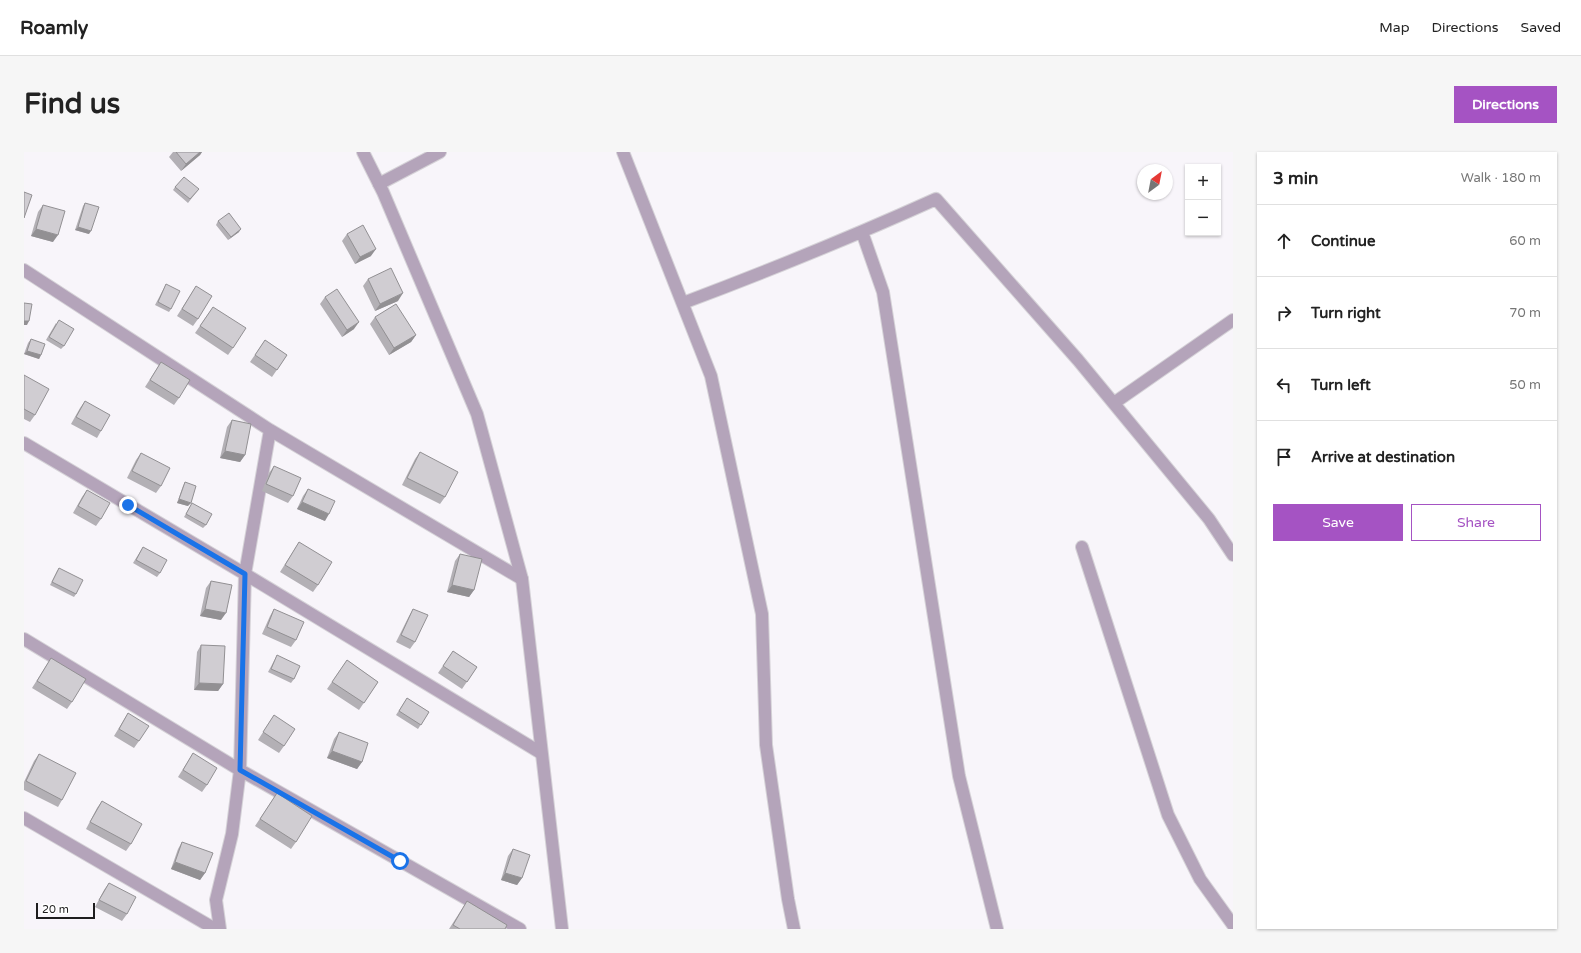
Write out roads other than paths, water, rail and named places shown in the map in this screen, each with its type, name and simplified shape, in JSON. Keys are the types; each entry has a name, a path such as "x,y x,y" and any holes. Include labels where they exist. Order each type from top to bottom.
{"street":[{"path":"364,152 477,414 522,579 562,929"},
{"path":"379,184 440,152"},
{"path":"622,152 712,376 762,614 766,745 788,899 794,929"},
{"path":"683,303 775,268 936,199 1114,403 1209,519 1233,555"},
{"path":"862,232 883,292 959,776 998,929"},
{"path":"24,270 270,430 522,579"},
{"path":"1114,403 1233,320"},
{"path":"220,929 216,900 232,834 240,770 245,574 270,430"},
{"path":"24,443 245,574 541,753"},
{"path":"1082,547 1168,815 1200,879 1233,925"},
{"path":"24,639 240,770 520,929"},
{"path":"24,818 215,929"}]}
